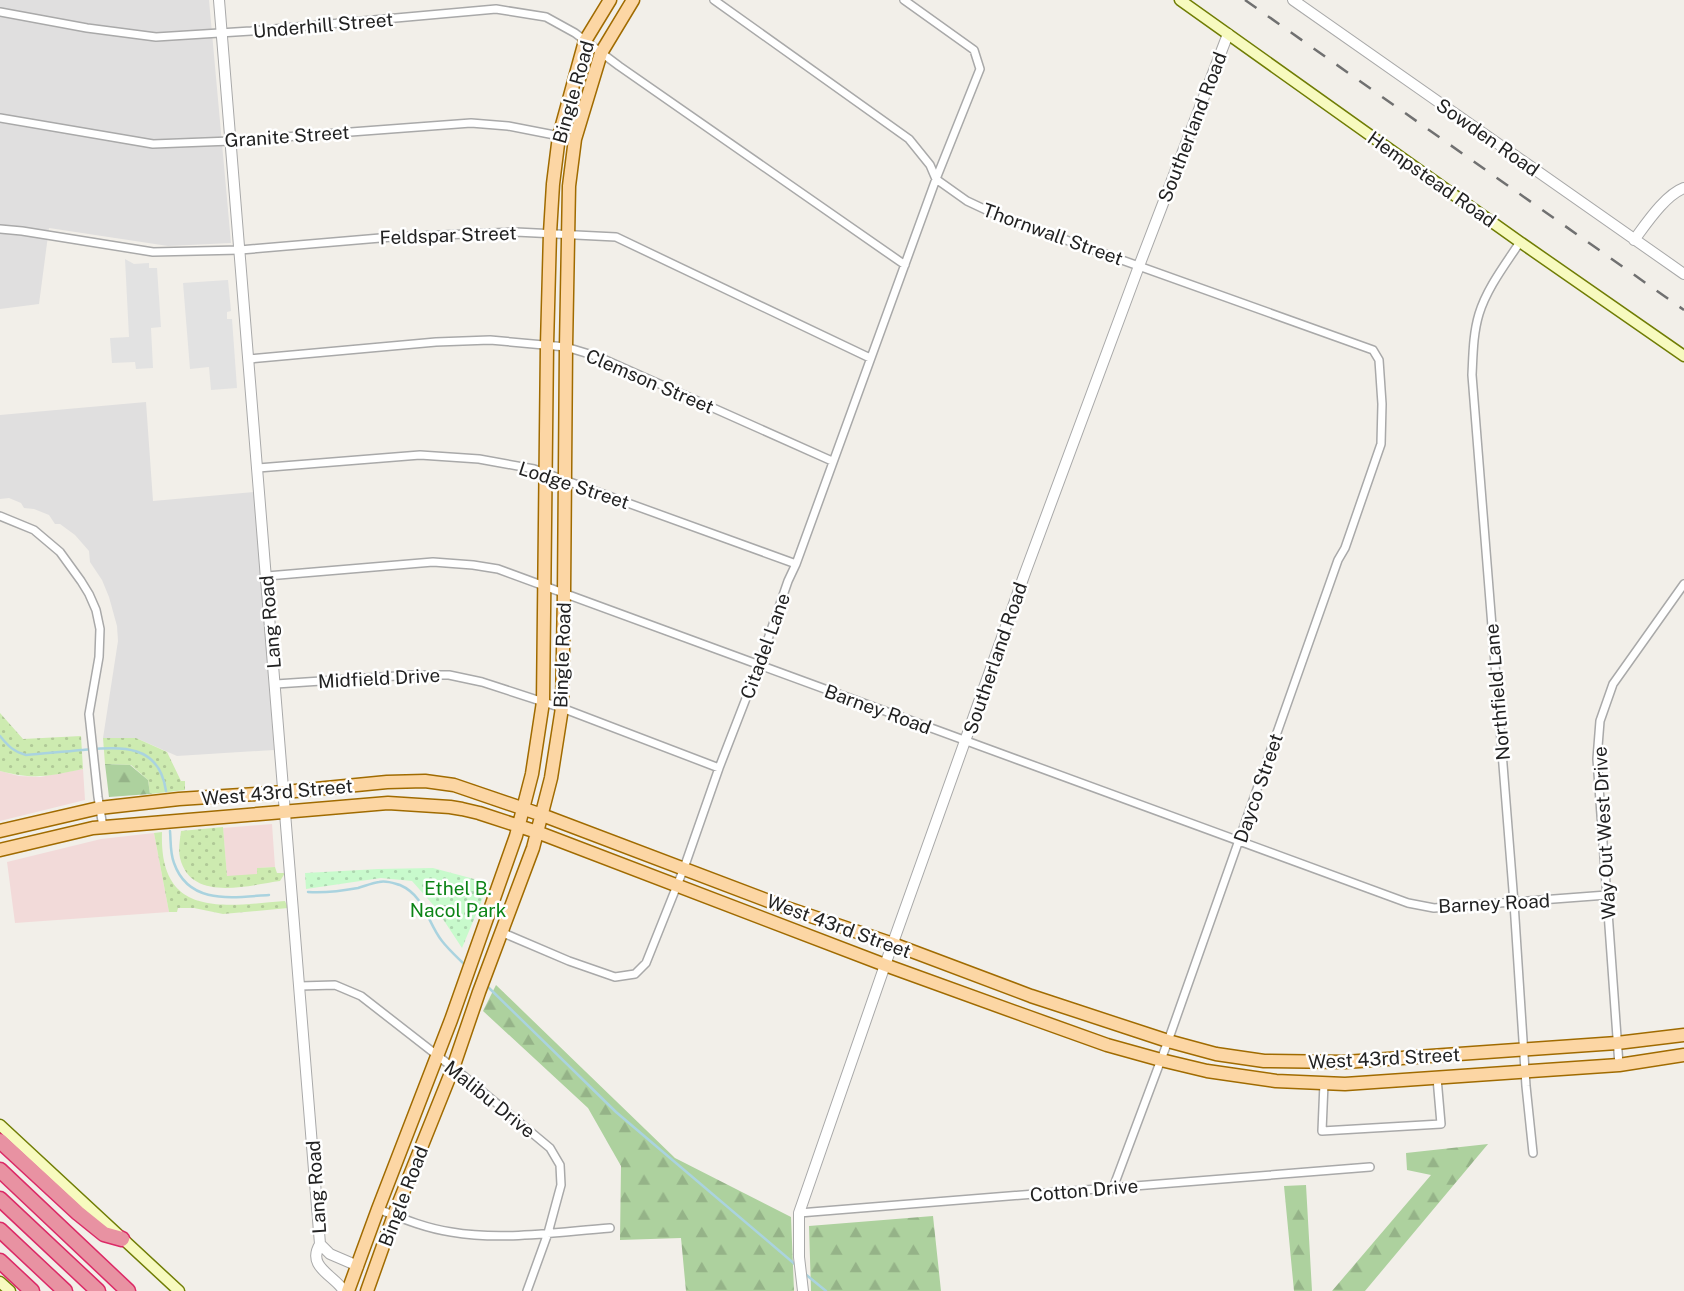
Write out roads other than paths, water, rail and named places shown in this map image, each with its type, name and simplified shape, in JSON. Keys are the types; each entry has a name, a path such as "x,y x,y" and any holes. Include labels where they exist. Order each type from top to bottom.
{"highway":[{"path":"0,1141 95,1227 104,1234 122,1239"},
{"path":"0,1170 128,1291"},
{"path":"0,1199 98,1291"},
{"path":"0,1230 65,1291"},
{"path":"0,1261 32,1291"}],"main road":[{"name":"Bingle Road","path":"346,1291 358,1266 463,987 519,826 532,774 543,702 550,233 559,136 585,41 610,0"},
{"name":"Bingle Road","path":"368,1291 394,1215 453,1068 533,848 551,778 562,708 569,186 575,139 601,53 633,0"},
{"name":"Hempstead Road","path":"1180,0 1684,356"},
{"name":"West 43rd Street","path":"0,831 99,808 179,799 425,781 454,785 524,808 1031,996 1216,1054 1264,1061 1345,1062 1617,1043 1684,1035"},
{"path":"387,782 388,803"},
{"name":"West 43rd Street","path":"0,850 103,827 388,803 450,807 480,813 537,832 885,965 1107,1045 1207,1071 1276,1081 1345,1084 1619,1065 1684,1055"},
{"path":"780,925 788,908"},
{"path":"1026,1016 1031,996"},
{"path":"451,1020 467,1026"},
{"path":"1345,1062 1345,1084"},
{"path":"0,1125 179,1291"},
{"path":"358,1266 361,1276 359,1291"},
{"path":"0,1282 10,1291"}],"street":[{"name":"Lang Road","path":"219,0 285,792 320,1244 317,1250 319,1265 346,1291"},
{"name":"Thornwall Street","path":"714,0 909,139 930,165 936,179 967,201 993,214 1373,350 1379,360 1381,384"},
{"name":"Citadel Lane","path":"501,932 615,977 635,974 646,963 684,869 936,179 980,69 974,50 904,0"},
{"name":"Sowden Road","path":"1293,0 1684,274"},
{"name":"Underhill Street","path":"0,12 156,37 496,9 546,17 575,33 905,265"},
{"name":"Southerland Road","path":"802,1286 799,1213 1034,548 1228,34"},
{"name":"Granite Street","path":"0,118 153,144 231,141 471,122 575,139"},
{"path":"1634,240 1659,208 1678,190 1684,188"},
{"name":"Feldspar Street","path":"0,229 153,252 240,250 392,237 516,232 616,237 870,358"},
{"name":"Northfield Lane","path":"1520,242 1491,287 1479,314 1472,375 1533,1153"},
{"name":"Clemson Street","path":"249,359 436,342 490,340 566,347 599,357 832,461"},
{"name":"Dayco Street","path":"1113,1188 1381,444 1381,384"},
{"name":"Lodge Street","path":"258,468 430,456 479,458 546,473 796,564"},
{"path":"0,516 34,530 60,552 81,581 96,610 100,629 99,657 89,714 103,827"},
{"name":"Barney Road","path":"267,576 433,562 498,569 1408,903 1434,908 1607,895"},
{"name":"Way Out West Drive","path":"1619,1065 1597,760 1600,720 1613,684 1684,584"},
{"name":"Midfield Drive","path":"276,684 449,675 482,682 562,708 719,768"},
{"name":"Malibu Drive","path":"300,986 335,985 361,996 550,1148 560,1165 561,1185 548,1233 527,1291"},
{"path":"1324,1083 1322,1131 1441,1124 1437,1078"},
{"name":"Cotton Drive","path":"799,1213 1370,1167"},
{"path":"378,1209 407,1221 471,1235 501,1236 610,1228"},
{"name":"Lang Road","path":"320,1244 330,1254 358,1266"}],"waterway":[{"path":"0,736 12,748 26,755 109,748 135,751 155,764 162,775 166,791"},
{"path":"170,831 174,863 181,877 190,886 201,893 214,896 269,895"},
{"path":"308,892 346,890 382,881 400,885 415,896 442,941 465,965"},
{"path":"485,984 616,1112 797,1266"},
{"path":"804,1273 826,1291"}],"railway":[{"path":"1245,0 1684,310"}],"park label":[{"name":"Ethel B. Nacol Park","path":"458,899"}]}
